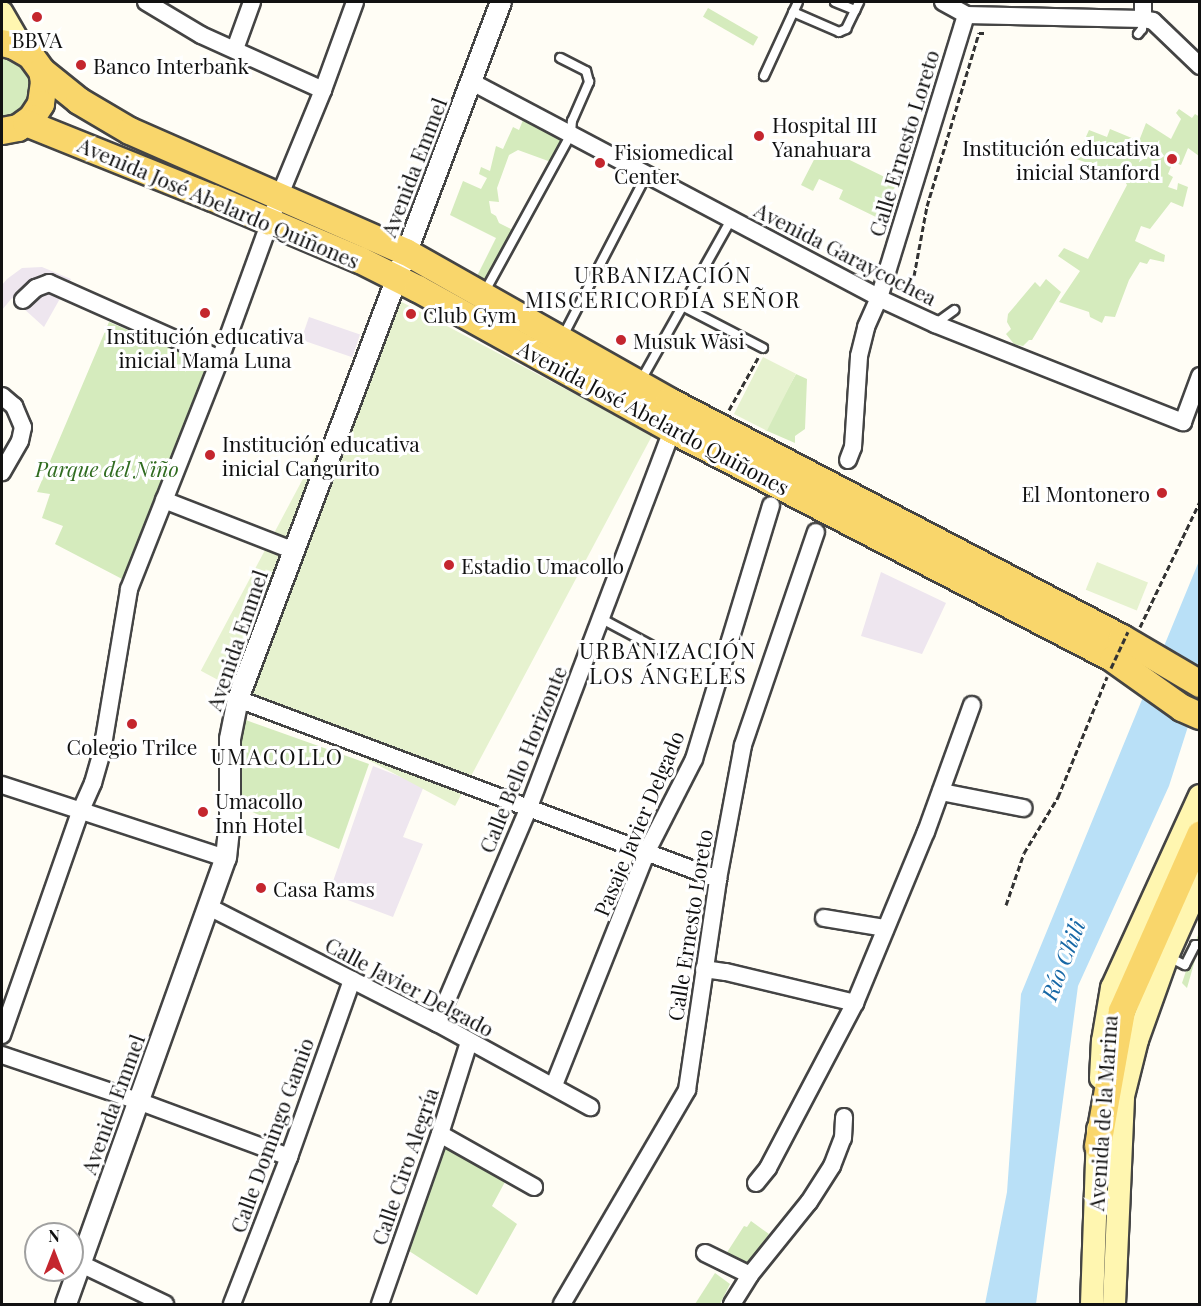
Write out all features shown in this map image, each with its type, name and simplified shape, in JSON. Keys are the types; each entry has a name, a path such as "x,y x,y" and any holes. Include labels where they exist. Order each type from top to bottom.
{"main road":[{"path":"2,13 13,47"},
{"name":"Avenida José Abelardo Quiñones","path":"13,47 79,101 130,130 406,252 639,384 677,418"},
{"path":"2,131 26,123 41,104 44,93 42,71"},
{"name":"Avenida José Abelardo Quiñones","path":"26,123 110,154 360,260 677,418 1119,649 1197,683"},
{"name":"Avenida José Abelardo Quiñones","path":"1119,649 1194,716"},
{"name":"Avenida de la Marina","path":"1092,1305 1103,1041 1112,988 1200,796"},
{"path":"1098,1146 1122,1011 1200,835"},
{"name":"Avenida de la Marina","path":"1114,1305 1123,1096 1137,1041 1172,946 1200,882"},
{"path":"1172,946 1200,896"}],"street":[{"path":"146,2 179,24 323,90"},
{"path":"235,49 252,2"},
{"path":"2,1035 81,810 93,783 102,751 129,589 220,359 279,197 323,90 355,2"},
{"name":"Avenida Emmel","path":"84,1255 226,858 230,822 230,739 238,699 292,550 501,2"},
{"path":"943,2 966,15 1141,26 1153,21 1200,66"},
{"path":"1141,26 1143,2"},
{"name":"Calle Ernesto Loreto","path":"848,460 852,447 859,356 866,327 879,297 966,15"},
{"name":"Avenida Garaycochea","path":"470,81 879,297 935,324 1183,422 1200,376"},
{"path":"23,300 36,288 49,283 220,359"},
{"path":"2,396 14,406 23,427 20,441 2,472"},
{"name":"Calle Bello Horizonte","path":"437,1023 529,807 677,418"},
{"path":"164,500 292,550"},
{"name":"Pasaje Javier Delgado","path":"554,1085 647,851 694,759 771,505"},
{"name":"Calle Ernesto Loreto","path":"562,1305 687,1090 718,879 742,745 816,532"},
{"path":"238,699 718,879"},
{"path":"756,1183 768,1168 855,1003 940,792 972,705"},
{"path":"2,785 226,858"},
{"path":"940,792 1023,808"},
{"name":"Calle Javier Delgado","path":"209,907 437,1023 469,1042 554,1085 590,1107"},
{"path":"824,918 885,928"},
{"path":"704,969 726,972 855,1003"},
{"name":"Calle Domingo Gamio","path":"232,1305 289,1157 352,980"},
{"name":"Calle Ciro Alegría","path":"380,1305 440,1134 469,1042"},
{"path":"2,1054 289,1157"},
{"path":"732,1305 750,1275 809,1202 832,1166 843,1138 844,1117"},
{"path":"440,1134 534,1186"},
{"path":"705,1253 750,1275"},
{"path":"84,1265 165,1305"},
{"name":"Avenida Emmel","path":"66,1305 74,1282"}],"lane":[{"path":"764,76 798,2"},
{"path":"793,12 839,32 846,29 857,6 835,2"},
{"path":"482,296 571,134 572,121 589,79 586,71 560,57"},
{"path":"561,341 646,174"},
{"path":"639,384 684,307 730,219"},
{"path":"684,307 764,348"},
{"path":"935,324 954,310"},
{"path":"602,619 660,650"},
{"path":"1172,946 1185,965 1195,945 1200,945"}],"path":[{"path":"911,300 907,296 914,276 927,206 979,33 990,33"},
{"path":"727,415 764,348"},
{"path":"1006,905 1024,853 1058,797 1119,649 1139,629 1200,501"}],"shaded area":[{"path":"42,267 71,279 44,327 12,298 2,310 2,285 7,279 22,268"},
{"path":"309,317 360,335 352,357 301,340"},
{"path":"881,572 946,603 922,654 861,636"},
{"path":"373,766 424,786 403,837 423,844 393,917 329,893"}],"green space":[{"path":"708,8 758,37 753,46 703,17"},
{"path":"2,54 15,57 31,72 34,94 23,113 2,122"},
{"path":"1179,109 1192,118 1195,114 1200,117 1199,156 1188,148 1181,165 1173,162 1168,174 1173,177 1168,187 1177,190 1178,183 1188,187 1183,207 1171,202 1150,229 1141,226 1135,241 1165,255 1164,262 1150,259 1147,264 1140,262 1129,280 1115,317 1105,316 1102,323 1090,317 1089,312 1059,302 1080,271 1058,256 1064,248 1088,259 1127,185 1121,174 1076,159 1089,130 1107,137 1110,129 1139,141 1146,123 1171,139 1181,119 1176,113"},
{"path":"523,120 563,140 551,162 518,150 509,155 497,188 499,202 489,201 491,213 496,216 499,223 513,230 487,281 477,276 496,238 450,215 463,181 481,189 487,178 479,174 481,167 490,171 496,146 503,149 513,127 519,130"},
{"path":"821,146 897,183 880,219 839,199 843,190 819,179 813,191 801,185"},
{"path":"1046,279 1061,292 1032,340 1023,346 1014,344 1006,334 1011,329 1007,322 1008,314 1035,282 1040,287"},
{"name":"Estadio Umacollo","path":"398,300 652,435 455,806 201,671"},
{"name":"Parque del Niño","path":"109,322 208,364 124,580 55,544 63,526 42,518 50,494 37,492"},
{"path":"763,357 796,374 767,431 734,414"},
{"path":"796,374 807,379 805,429 795,436 795,443 765,430"},
{"path":"1097,562 1148,583 1137,610 1086,590"},
{"path":"243,719 369,764 339,849 243,808 240,765"},
{"path":"1199,932 1199,953 1197,953 1187,988 1182,983"},
{"path":"446,1145 506,1180 492,1206 517,1224 477,1295 406,1249"},
{"path":"751,1221 769,1234 743,1269 724,1257 744,1226 747,1227"},
{"path":"715,1273 730,1284 720,1304 695,1304"}],"water":[{"name":"Río Chili","path":"1199,561 1199,692 1169,786 1078,986 1036,1304 985,1304 1007,1192 1021,994"}],"place":[{"name":"BBVA","path":"37,17"},
{"name":"Banco Interbank","path":"81,65"},
{"name":"Hospital III Yanahuara","path":"759,136"},
{"name":"Institución educativa inicial Stanford","path":"1172,159"},
{"name":"Fisiomedical Center","path":"600,163"},
{"name":"Institución educativa inicial Mama Luna","path":"205,313"},
{"name":"Club Gym","path":"411,314"},
{"name":"Musuk Wasi","path":"621,340"},
{"name":"Institución educativa inicial Cangurito","path":"210,455"},
{"name":"El Montonero","path":"1162,493"},
{"name":"Estadio Umacollo","path":"449,565"},
{"name":"Colegio Trilce","path":"132,724"},
{"name":"Umacollo Inn Hotel","path":"203,812"},
{"name":"Casa Rams","path":"261,888"}],"district":[{"name":"URBANIZACIÓN MISCERICORDIA SEÑOR","path":"663,286"},
{"name":"URBANIZACIÓN LOS ÁNGELES","path":"668,662"},
{"name":"UMACOLLO","path":"277,757"}]}
